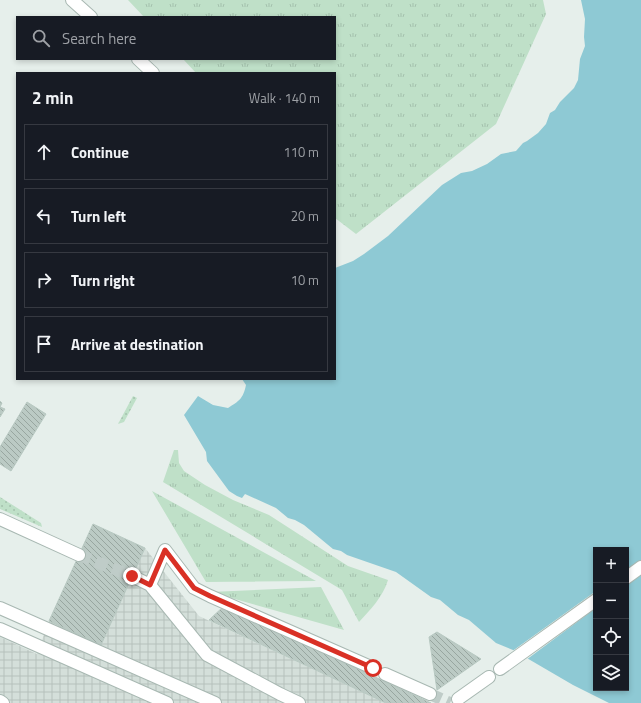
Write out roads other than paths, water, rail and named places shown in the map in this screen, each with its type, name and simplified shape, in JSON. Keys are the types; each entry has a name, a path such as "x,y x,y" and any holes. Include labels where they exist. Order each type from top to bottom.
{"street":[{"path":"72,0 90,16"},
{"path":"139,60 152,72"},
{"path":"0,519 79,555"},
{"path":"150,585 165,550 194,588 373,668"},
{"path":"629,576 641,567"},
{"path":"132,576 150,585 207,655 299,703"},
{"path":"500,670 593,602"},
{"path":"0,608 215,703"},
{"path":"0,629 167,703"},
{"path":"385,674 430,694"},
{"path":"458,699 489,677"},
{"path":"0,701 4,703"}],"water":[{"path":"581,0 641,0 641,703 609,703 573,685 513,650 496,643 469,620 458,615 440,600 431,597 396,572 333,549 304,525 288,518 276,508 245,494 242,498 229,491 207,461 206,452 184,415 198,396 213,405 228,408 242,397 246,385 243,380 336,380 336,268 353,261 388,236 442,185 461,173 472,171 487,164 501,154 516,151 523,143 538,133 546,124 550,113 555,110 560,102 574,88 578,80 580,59 585,46 585,19"}],"tunnel":[{"path":"79,555 132,576"},
{"path":"430,694 450,703"}]}
